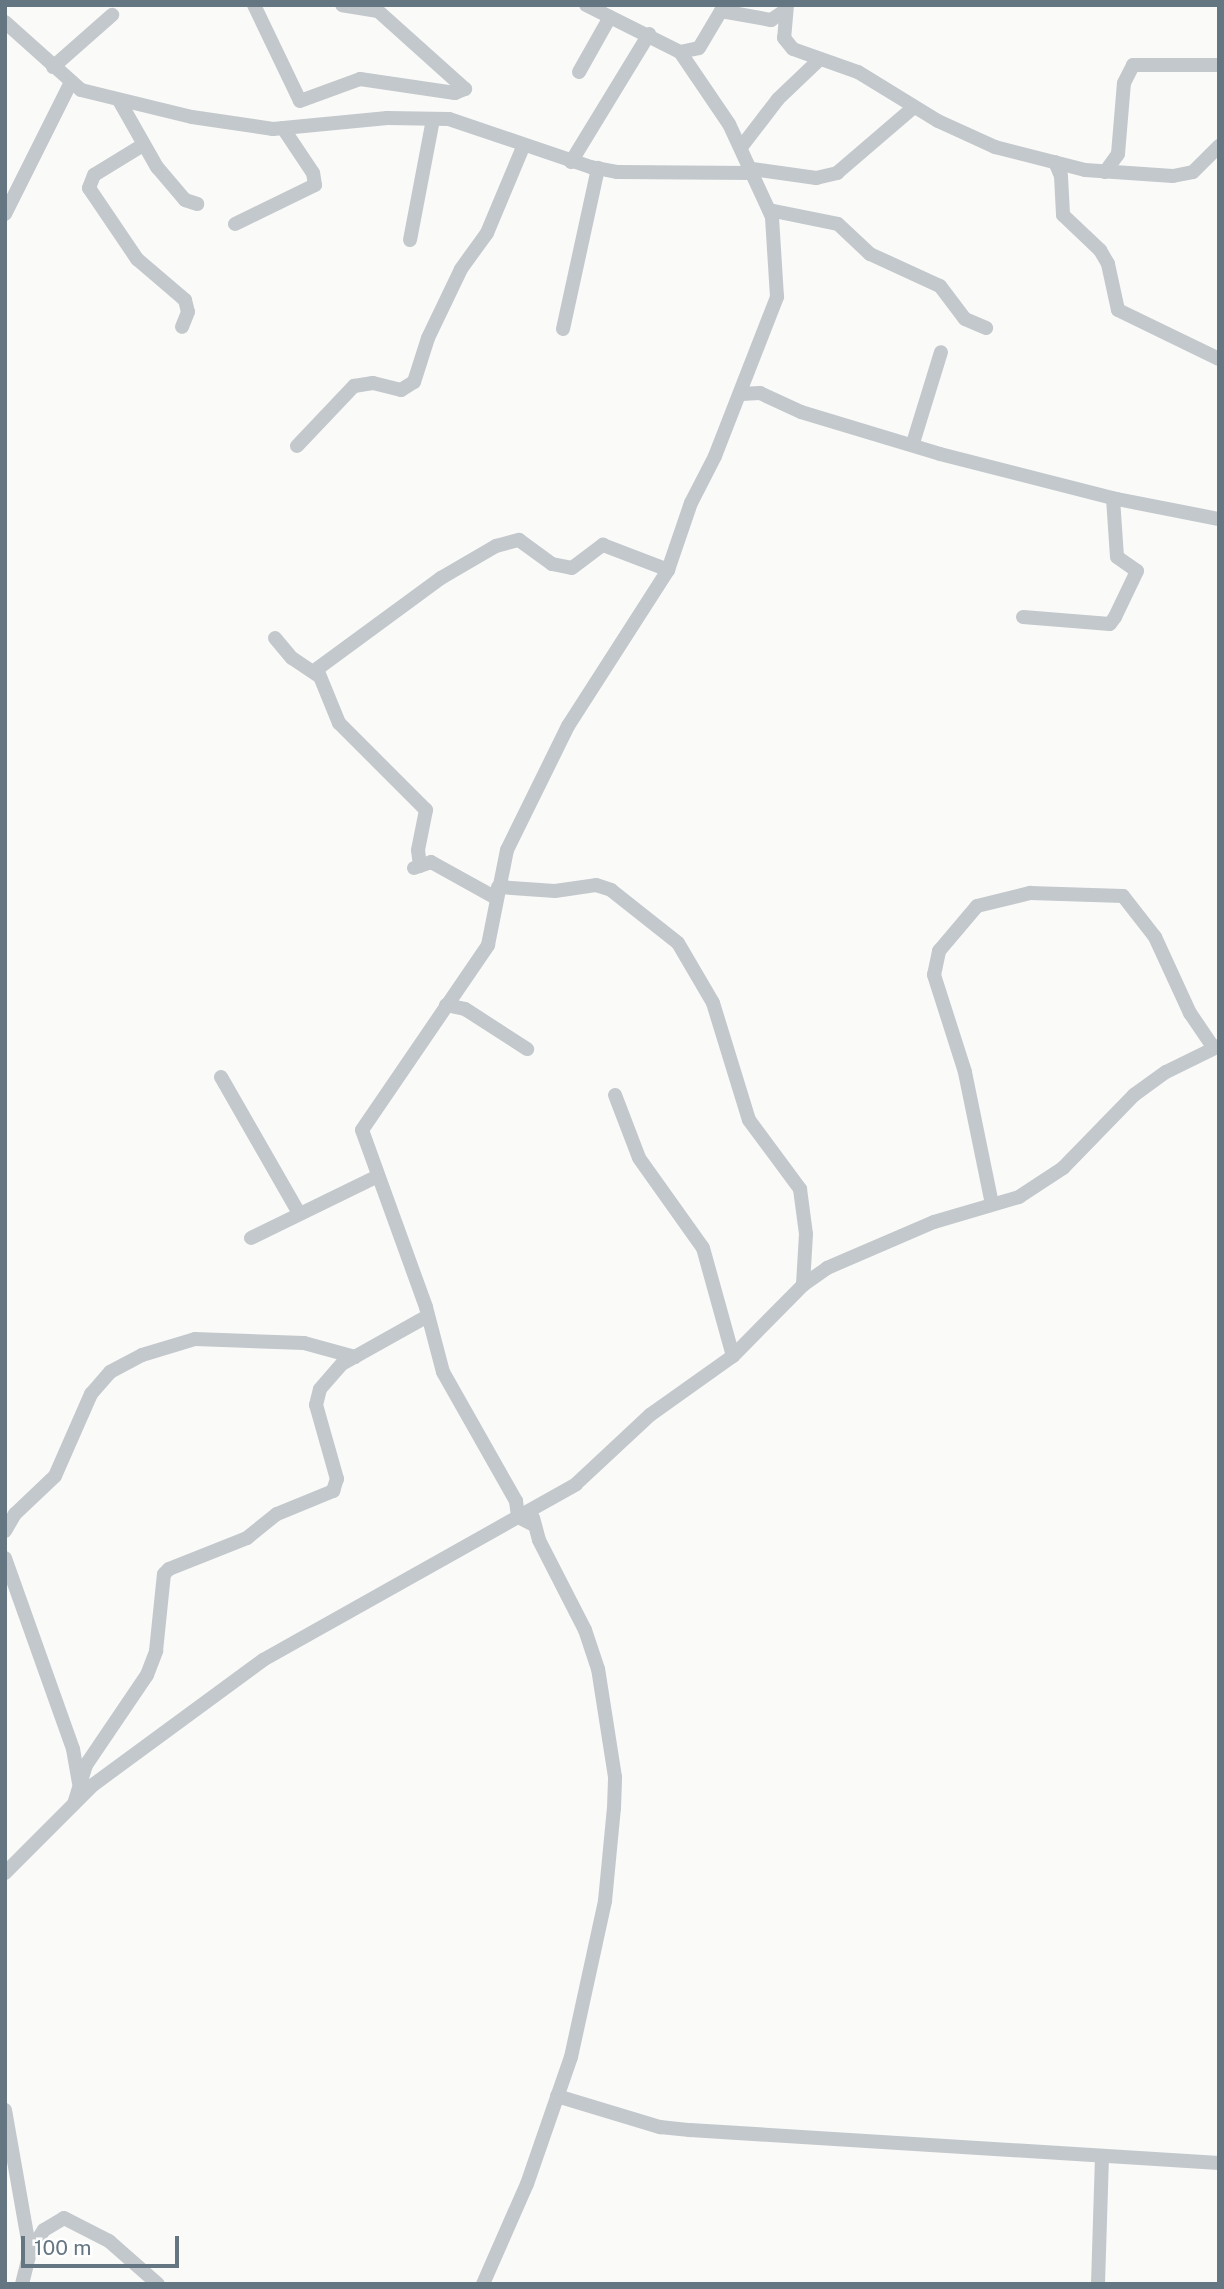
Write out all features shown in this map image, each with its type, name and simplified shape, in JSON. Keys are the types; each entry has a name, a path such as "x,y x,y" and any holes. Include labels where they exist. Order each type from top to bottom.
{"street":[{"path":"254,5 300,101 360,79 462,92 464,87 448,78 381,8 342,5"},
{"path":"518,1517 516,1501 443,1372 428,1316 361,1136 364,1122 488,945 507,850 568,726 668,570 691,503 741,394 777,297 769,211 742,146 680,52 649,34 586,5"},
{"path":"680,52 699,48 721,11 771,20 786,8"},
{"path":"786,8 785,42 820,59 858,72 914,107 995,146 1105,172 1193,172 1219,146"},
{"path":"53,67 112,15"},
{"path":"579,72 610,17"},
{"path":"5,22 71,82 120,103 192,117 283,128 387,118 457,121 523,147 598,168 752,171 816,178 837,173 914,107"},
{"path":"571,162 649,34"},
{"path":"742,146 778,99 820,59"},
{"path":"1105,172 1118,154 1124,83 1133,65 1219,65"},
{"path":"5,214 71,82"},
{"path":"120,103 144,145 185,200 197,204"},
{"path":"410,240 433,119"},
{"path":"234,224 315,185 313,173 283,128"},
{"path":"144,145 94,174 89,188 137,259 186,300 188,312 182,327"},
{"path":"297,446 354,386 373,383 401,390 414,382 428,338 461,269 487,233 523,147"},
{"path":"1055,162 1061,176 1063,215 1100,250 1108,264 1118,310 1219,359"},
{"path":"563,329 598,168"},
{"path":"769,211 838,224 870,254 940,285 965,319 986,328"},
{"path":"913,443 941,352"},
{"path":"751,368 760,393"},
{"path":"741,394 760,393 872,435 913,443 940,454 1112,498 1219,519"},
{"path":"1023,617 1110,624 1138,571 1117,557 1112,498"},
{"path":"668,570 603,545 572,568 552,564 519,540 496,546 372,626 317,669 317,675 339,723 426,810 416,867 431,862 497,892 555,891 596,885 611,890 678,943 713,1003 749,1120 800,1189 806,1234 803,1285"},
{"path":"275,638 292,658 317,675"},
{"path":"7,1870 93,1785 263,1660 576,1484 650,1415 733,1356 803,1285 845,1257 934,1222 992,1205 1018,1197 1047,1179 1134,1095 1216,1046 1191,1013 1141,914 1123,896 1030,892 977,906 939,951 934,975 965,1072 992,1205"},
{"path":"446,1004 465,1009 527,1049"},
{"path":"221,1077 299,1213"},
{"path":"615,1095 639,1158 703,1248 733,1356"},
{"path":"251,1238 376,1177"},
{"path":"73,1806 79,1782 147,1675 156,1651 161,1590 169,1569 247,1538 277,1514 336,1487 316,1405 331,1373 428,1316"},
{"path":"5,1531 15,1514 55,1476 91,1394 110,1372 142,1355 195,1339 304,1343 355,1357"},
{"path":"483,2284 527,2184 585,2004 605,1901 615,1777 607,1715 585,1630 532,1524 534,1508"},
{"path":"518,1517 532,1524"},
{"path":"6,1567 73,1749 79,1782"},
{"path":"557,2096 660,2127 1219,2162"},
{"path":"5,2110 30,2252"},
{"path":"1098,2284 1102,2156"},
{"path":"22,2284 30,2252 44,2230 64,2218 109,2241 158,2284"}]}
